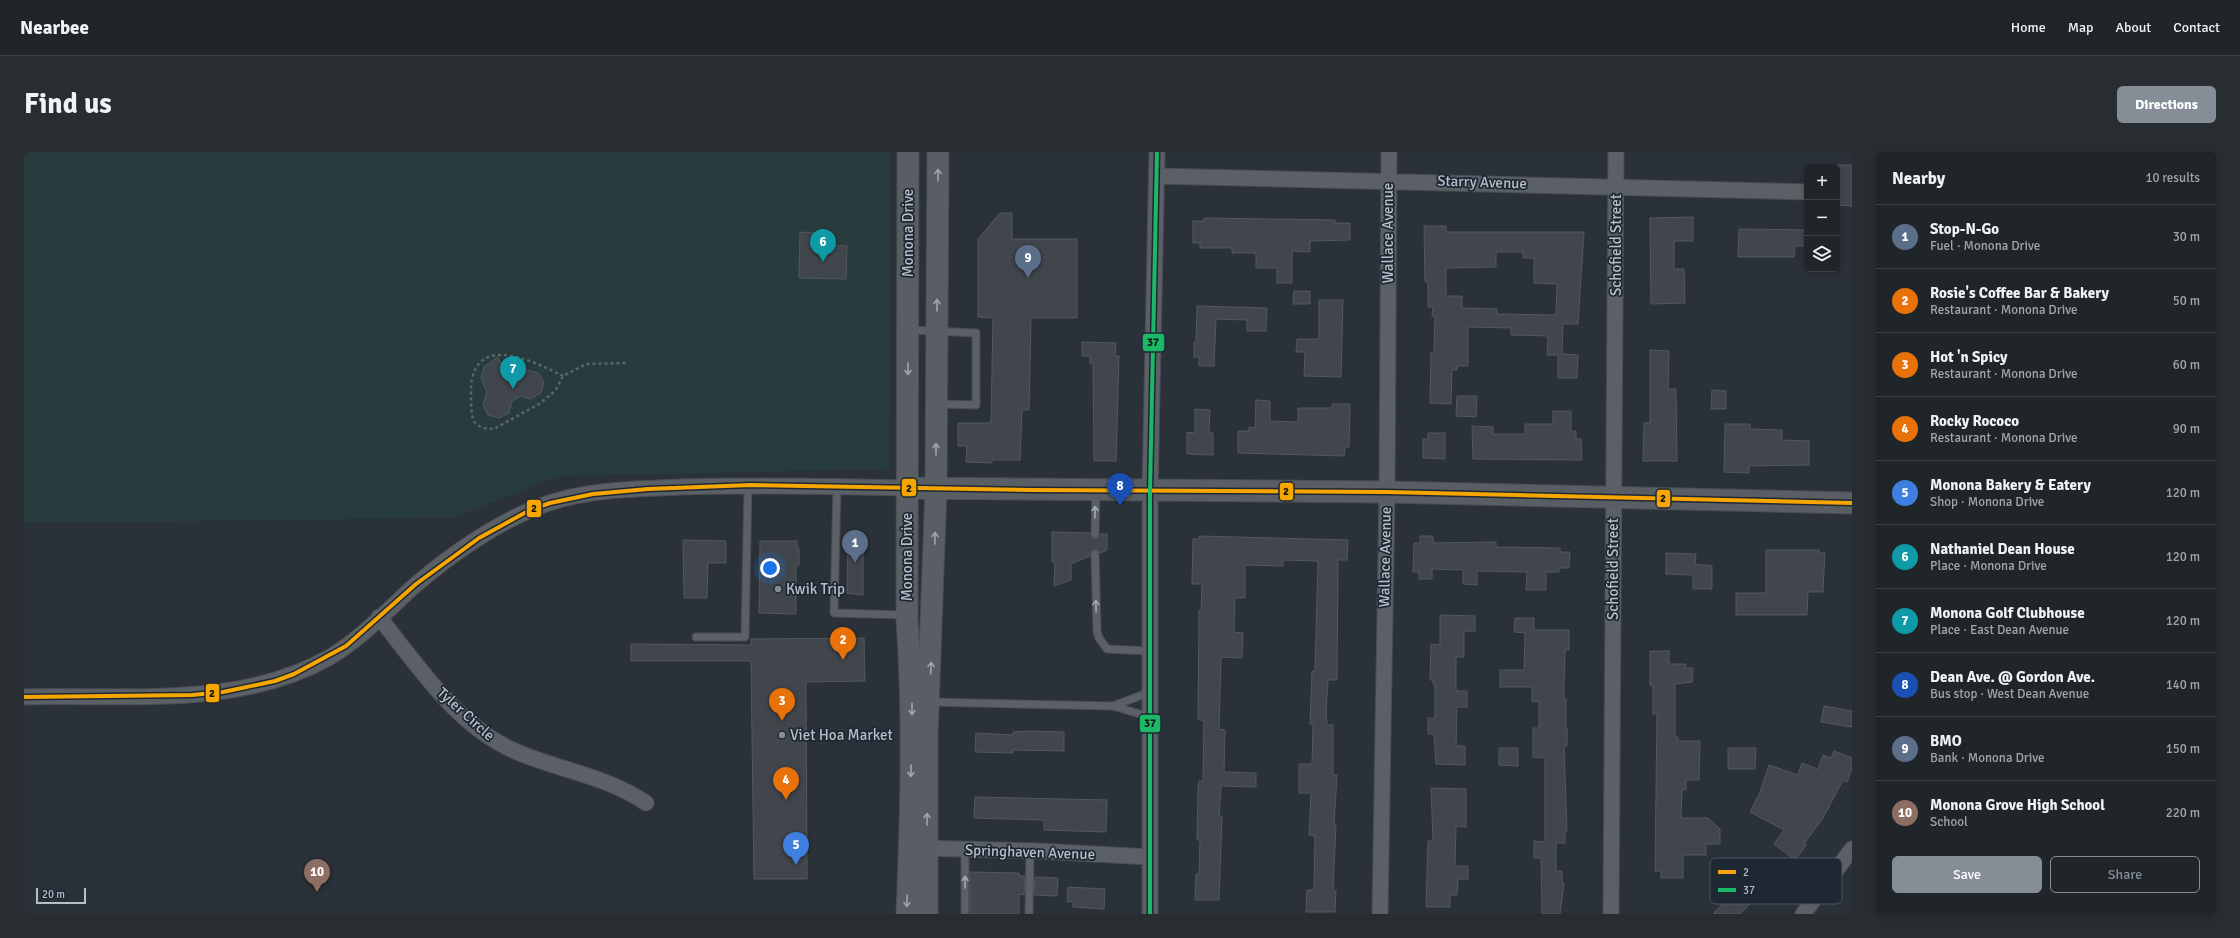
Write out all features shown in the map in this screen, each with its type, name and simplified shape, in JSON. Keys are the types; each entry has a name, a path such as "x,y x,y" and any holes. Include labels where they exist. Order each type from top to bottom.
{"street":[{"name":"Monona Drive","path":"908,152 907,615 912,683 918,848 927,914"},
{"name":"Monona Drive","path":"907,914 918,848 929,702 936,488 938,152"},
{"path":"1150,914 1150,491 1157,152"},
{"name":"Wallace Avenue","path":"1380,914 1387,492 1388,152"},
{"name":"Schofield Street","path":"1611,914 1616,152"},
{"name":"Starry Avenue","path":"1157,176 1388,180 1804,192"},
{"path":"24,697 192,695 223,692 275,681 330,657 346,646 416,584 479,538 524,513 550,503 593,494 648,489 748,485 1150,491 1387,492 1852,503"},
{"name":"Tyler Circle","path":"379,617 449,702 483,733 522,754 617,786 646,803"},
{"name":"Springhaven Avenue","path":"918,848 1030,851 1150,857"},
{"path":"1842,862 1852,849"},
{"path":"1803,914 1811,904"}],"lane":[{"path":"908,330 937,330 976,333 976,405 937,404"},
{"path":"696,636 744,637 748,485"},
{"path":"837,487 834,613 907,615"},
{"path":"1095,534 1096,490"},
{"path":"1095,554 1097,631 1103,644 1107,649 1150,651"},
{"path":"1113,706 1150,692"},
{"path":"929,702 1113,706 1150,717"},
{"path":"965,914 966,850"},
{"path":"1029,914 1030,851"}],"path":[{"path":"563,376 526,359 503,353 488,356 478,364 472,378 473,418 477,424 485,428 494,429 539,404 555,391 563,376 586,364 626,363"}],"green space":[{"path":"24,152 889,152 889,469 558,476 452,518 24,523"}],"building":[{"path":"1840,165 1852,165 1852,206 1840,205"},
{"path":"1000,213 1012,213 1012,239 1077,239 1077,318 1031,318 1029,410 1022,410 1020,460 992,460 992,463 966,462 967,446 958,446 958,423 991,423 993,318 978,317 978,239"},
{"path":"1693,217 1693,241 1674,241 1674,269 1684,269 1685,303 1651,304 1650,218"},
{"path":"1204,218 1335,220 1335,223 1350,223 1350,240 1310,241 1310,252 1292,251 1292,283 1277,283 1277,268 1256,268 1256,253 1232,253 1232,248 1200,248 1200,243 1193,243 1193,221 1204,221"},
{"path":"1424,226 1446,226 1446,232 1584,232 1578,324 1563,324 1562,354 1578,355 1577,378 1558,378 1558,355 1547,355 1548,336 1511,335 1511,328 1468,327 1468,366 1457,366 1457,370 1452,370 1451,404 1430,403 1431,353 1434,352 1435,316 1432,316 1433,307 1428,307 1428,282 1425,282","holes":["1496,252 1523,252 1523,258 1534,258 1534,283 1557,284 1556,315 1497,314 1497,309 1462,308 1462,296 1446,296 1446,268 1496,267"]},
{"path":"1739,229 1804,230 1804,246 1795,246 1794,257 1738,257"},
{"path":"800,232 828,234 828,245 847,246 846,279 799,278"},
{"path":"1294,291 1310,291 1310,304 1293,304"},
{"path":"1319,300 1343,300 1341,377 1304,376 1305,352 1296,352 1297,339 1319,339"},
{"path":"1197,306 1267,308 1266,331 1247,331 1247,320 1216,319 1214,366 1199,366 1199,357 1194,357"},
{"path":"1082,342 1116,343 1115,356 1119,356 1116,461 1094,461 1093,363 1090,363 1090,356 1082,356"},
{"path":"1650,350 1669,351 1668,389 1676,389 1677,461 1643,461 1644,423 1650,423"},
{"path":"498,357 501,364 512,366 518,375 527,370 538,373 544,382 541,393 530,399 521,396 512,401 509,413 499,418 488,415 483,405 487,392 481,378 484,367"},
{"path":"1712,390 1726,391 1726,409 1711,409"},
{"path":"1457,396 1477,396 1476,417 1456,416"},
{"path":"1256,400 1270,401 1270,421 1298,422 1298,408 1332,408 1332,404 1350,404 1349,447 1345,447 1344,456 1238,453 1238,431 1249,431 1249,427 1255,428"},
{"path":"1195,409 1210,410 1209,433 1213,433 1213,455 1187,454 1187,432 1195,433"},
{"path":"1553,411 1571,411 1571,431 1576,431 1576,439 1581,439 1582,460 1473,459 1472,426 1493,427 1493,434 1525,434 1525,424 1553,424"},
{"path":"1725,424 1750,424 1750,429 1782,430 1782,440 1809,441 1809,465 1749,466 1749,473 1724,472"},
{"path":"1428,433 1445,433 1445,459 1423,458 1423,439 1428,439"},
{"path":"848,532 863,533 863,595 847,593"},
{"path":"1052,532 1090,533 1092,538 1095,539 1100,534 1107,534 1107,550 1100,553 1097,549 1093,550 1090,556 1071,564 1071,580 1054,586 1055,564 1052,561"},
{"path":"1199,536 1348,540 1347,560 1338,560 1337,680 1328,680 1326,713 1327,725 1333,725 1333,775 1337,775 1334,825 1336,826 1333,891 1336,891 1335,912 1306,912 1307,890 1314,890 1315,836 1309,835 1311,793 1299,793 1299,764 1312,764 1313,724 1310,724 1312,671 1315,671 1318,561 1283,560 1283,566 1245,565 1245,598 1235,598 1234,632 1243,633 1242,658 1221,657 1219,729 1225,730 1224,772 1256,773 1256,787 1221,786 1219,816 1222,816 1219,900 1195,900 1196,874 1199,874 1200,840 1197,840 1198,790 1199,781 1203,781 1204,721 1198,719 1199,610 1201,610 1202,584 1192,584 1193,539 1199,539"},
{"path":"1420,536 1433,536 1433,543 1496,542 1496,547 1560,548 1560,552 1570,552 1569,568 1559,568 1559,572 1546,572 1546,590 1526,590 1527,572 1477,571 1477,585 1463,584 1463,570 1432,569 1432,579 1419,579 1419,572 1413,572 1414,543 1420,543"},
{"path":"683,540 726,541 726,563 708,563 707,598 684,598"},
{"name":"Kwik Trip","path":"760,541 797,541 797,548 799,548 799,565 796,565 796,614 759,613"},
{"path":"1766,550 1819,550 1819,553 1825,553 1823,592 1808,592 1807,615 1736,615 1736,593 1766,593"},
{"path":"1666,553 1696,554 1695,564 1712,566 1712,589 1693,589 1693,575 1666,574"},
{"path":"1440,615 1475,616 1475,631 1464,631 1464,657 1456,657 1456,691 1467,691 1467,707 1457,707 1456,746 1465,746 1465,765 1436,764 1434,734 1428,734 1428,718 1435,718 1435,684 1433,684 1433,680 1430,680 1431,644 1440,645"},
{"path":"1515,618 1534,618 1534,630 1569,630 1569,650 1565,650 1564,682 1567,728 1567,746 1564,746 1567,831 1565,831 1565,843 1556,843 1556,871 1562,871 1562,883 1564,883 1560,914 1542,914 1541,858 1534,858 1534,841 1545,842 1545,758 1533,757 1533,728 1539,728 1539,702 1532,701 1532,687 1500,687 1500,670 1524,670 1525,633 1514,632"},
{"path":"864,638 865,681 806,682 807,879 754,879 751,661 631,661 631,644 751,645 751,639"},
{"path":"1650,651 1669,651 1669,664 1686,664 1685,668 1693,668 1692,682 1675,684 1675,737 1678,737 1678,741 1700,741 1699,780 1686,780 1686,790 1682,789 1681,818 1708,818 1720,829 1720,844 1706,844 1706,855 1683,855 1683,878 1661,878 1661,871 1655,871 1657,714 1653,714 1653,685 1650,685"},
{"path":"1824,706 1852,711 1852,727 1821,722"},
{"path":"1013,732 1064,732 1064,751 1013,750 1013,753 975,752 976,733 1013,735"},
{"path":"1499,748 1518,748 1518,766 1499,765"},
{"path":"1728,748 1756,748 1755,769 1728,769"},
{"path":"1834,751 1852,758 1852,768 1847,782 1843,780 1823,818 1804,844 1806,845 1796,858 1792,858 1774,844 1784,830 1750,812 1760,792 1769,765 1798,775 1802,763 1818,769 1823,755 1831,758"},
{"path":"1431,788 1466,789 1466,827 1456,826 1455,866 1468,866 1468,879 1458,879 1457,895 1450,895 1450,907 1426,907 1428,841 1433,841"},
{"path":"975,797 1107,800 1106,832 1044,830 1044,820 974,818"},
{"path":"970,872 1019,873 1019,876 1025,876 1024,895 1019,894 1019,914 970,914"},
{"path":"1035,877 1058,878 1057,896 1034,895"},
{"path":"1068,887 1105,889 1104,909 1073,907 1073,902 1067,902"},
{"path":"1722,904 1750,904 1740,914 1713,914"}],"transit line":[{"name":"37","path":"1150,914 1150,491 1157,152"},
{"name":"2","path":"24,697 192,695 223,692 275,681 294,674 346,646 416,584 479,538 530,510 550,503 593,494 648,489 751,485 1032,490 1387,492 1852,503"}],"place":[{"name":"Nathaniel Dean House","path":"823,262"},
{"name":"BMO","path":"1028,278"},
{"name":"Monona Golf Clubhouse","path":"513,389"},
{"name":"Dean Ave. @ Gordon Ave.","path":"1120,506"},
{"name":"Stop-N-Go","path":"855,563"},
{"name":"Kwik Trip","path":"778,589"},
{"name":"Rosie's Coffee Bar & Bakery","path":"843,660"},
{"name":"Hot 'n Spicy","path":"782,721"},
{"name":"Viet Hoa Market","path":"782,735"},
{"name":"Rocky Rococo","path":"786,800"},
{"name":"Monona Bakery & Eatery","path":"796,865"},
{"name":"Monona Grove High School","path":"317,892"}]}
